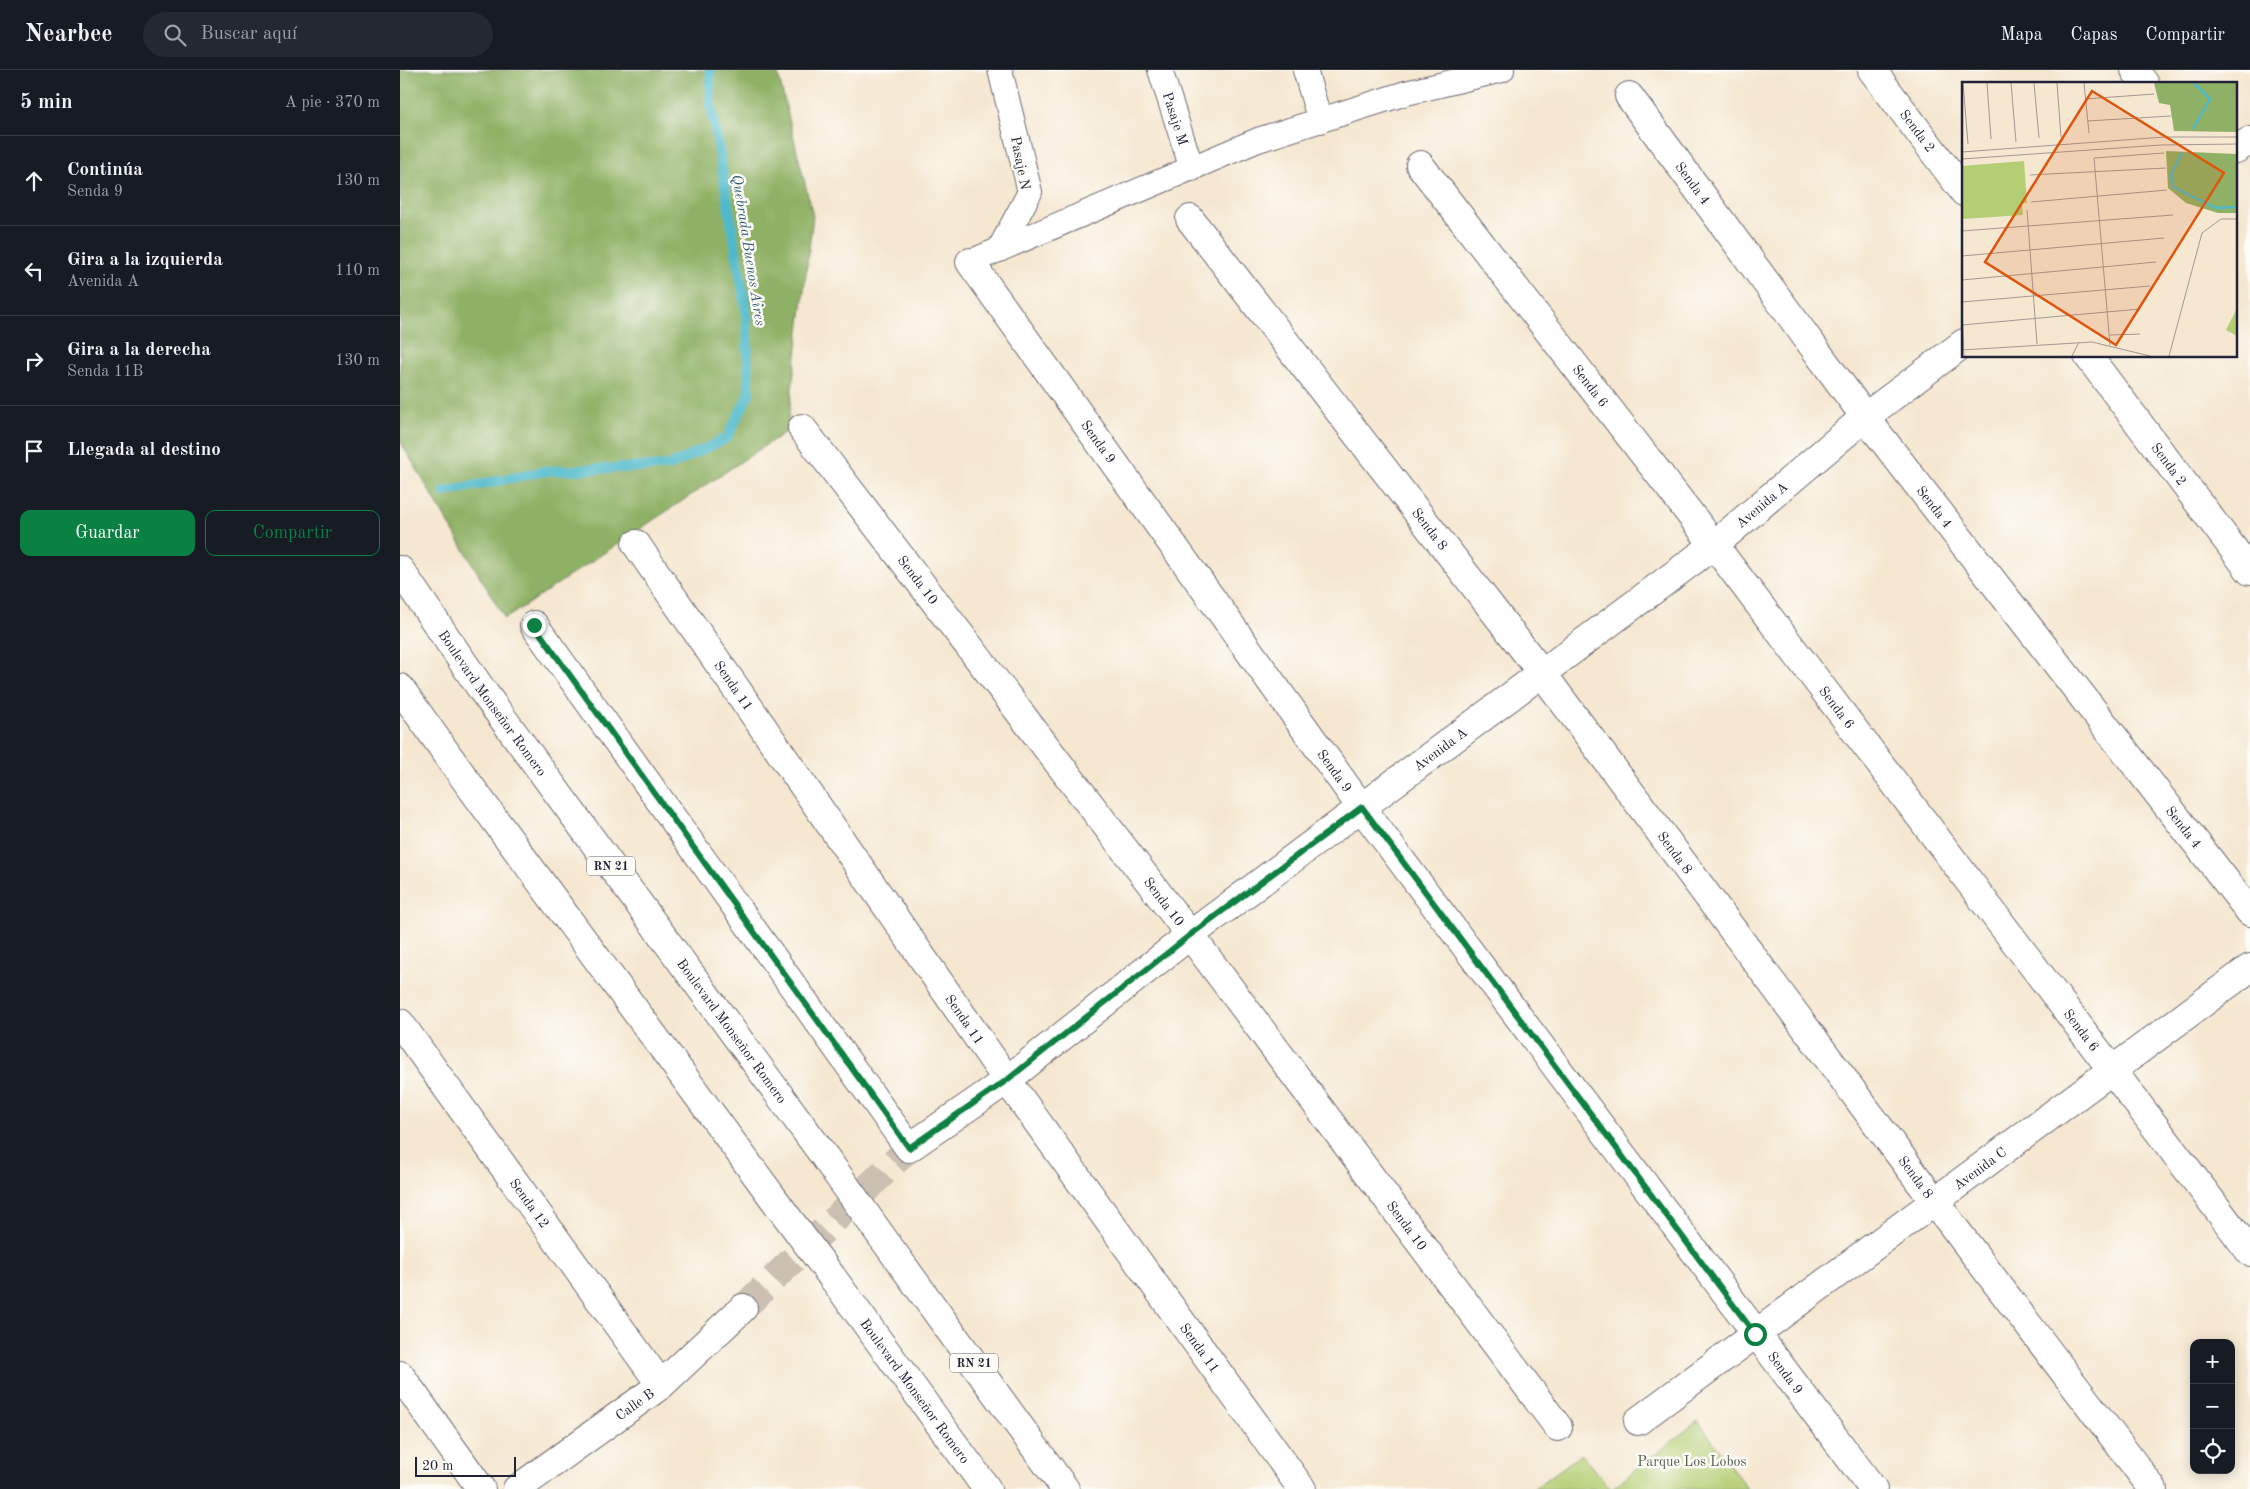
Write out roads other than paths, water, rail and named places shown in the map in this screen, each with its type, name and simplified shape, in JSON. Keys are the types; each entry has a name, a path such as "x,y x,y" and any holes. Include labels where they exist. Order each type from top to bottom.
{"main road":[{"name":"Senda 2","path":"1872,70 1962,189"},
{"path":"2135,70 2144,82"},
{"name":"Senda 4","path":"1629,96 1865,417 2250,912"},
{"path":"2238,149 2250,141"},
{"name":"Senda 6","path":"1420,165 1714,546 2110,1071 2250,1252"},
{"name":"Senda 8","path":"1190,220 1542,673 1934,1201 2153,1489"},
{"name":"Senda 9","path":"970,262 1362,807 1873,1489"},
{"name":"Avenida A","path":"534,625 909,1148 1007,1080 1190,935 1714,546 1865,417 1962,344"},
{"name":"Senda 2","path":"2090,358 2250,571"},
{"name":"Senda 10","path":"802,428 1190,935 1558,1427"},
{"name":"Senda 11","path":"636,544 1007,1080 1302,1489"},
{"name":"Boulevard Monseñor Romero","path":"400,570 482,690 827,1160 1065,1489"},
{"name":"Boulevard Monseñor Romero","path":"400,688 467,782 987,1489"},
{"name":"Avenida C","path":"1638,1421 2250,968"},
{"name":"Senda 12","path":"400,1023 661,1385"},
{"name":"Calle B","path":"517,1489 661,1385 743,1308"},
{"path":"400,1375 481,1489"}],"street":[{"name":"Pasaje N","path":"999,250 1030,192 1000,70"},
{"name":"Pasaje M","path":"1160,70 1192,169"},
{"path":"1306,70 1320,121"},
{"path":"970,262 1258,140 1460,75 1502,70"}],"waterway":[{"name":"Quebrada Buenos Aires","path":"444,492 545,471 669,466 727,438 749,394 746,310 710,99 710,70"}],"tunnel":[{"path":"743,1308 909,1148"}],"park label":[{"name":"Parque Los Lobos","path":"1692,1461"}]}
